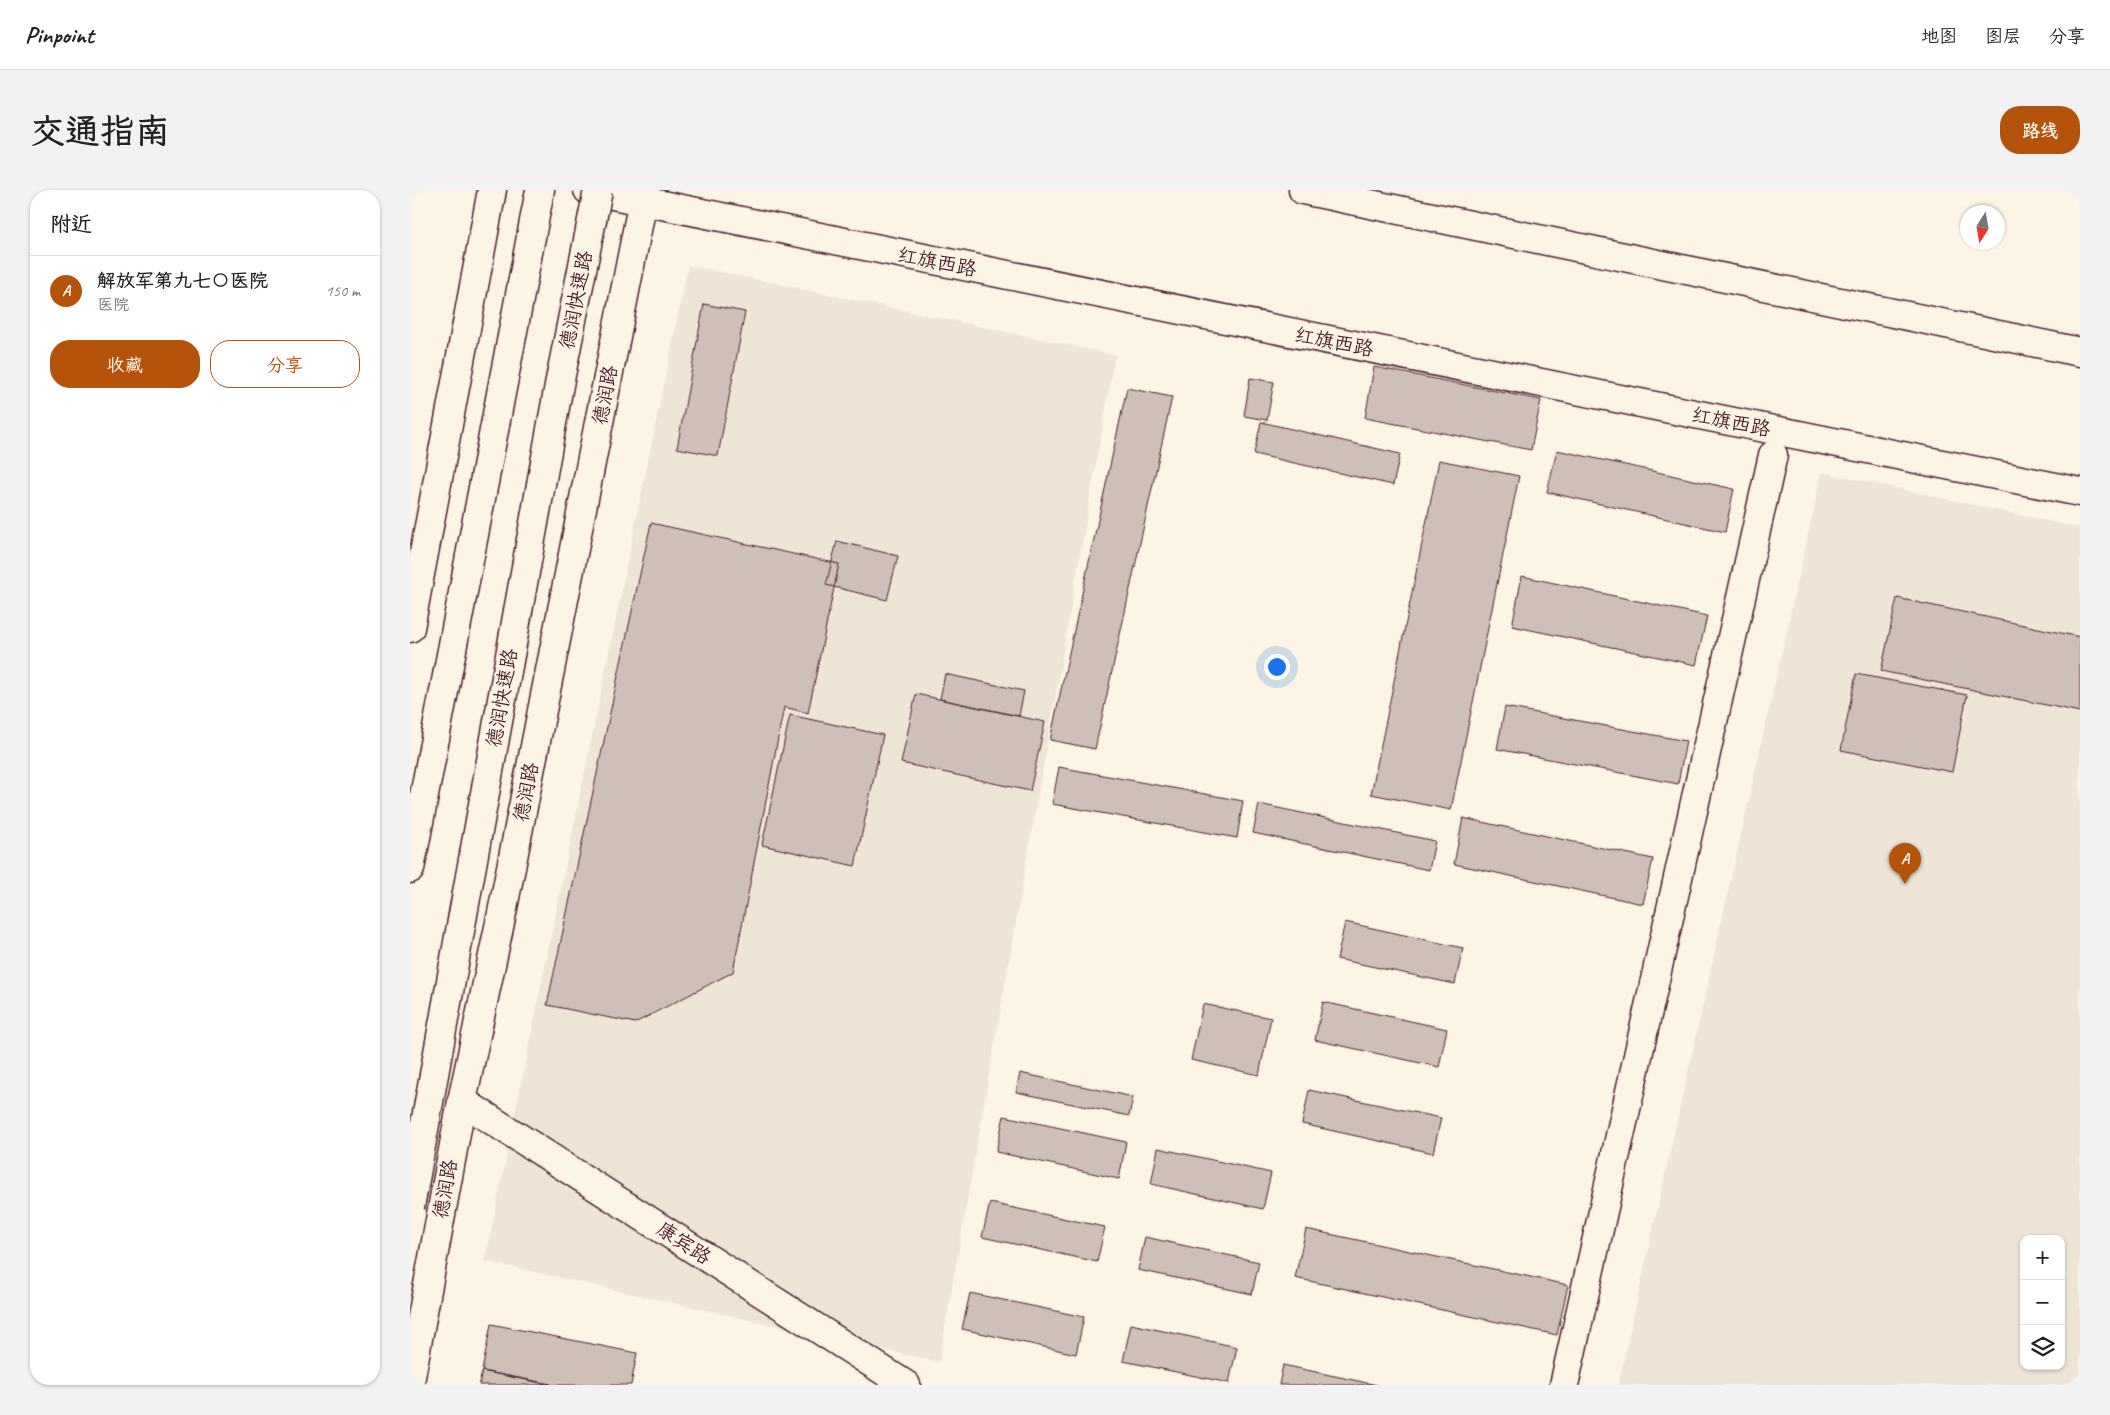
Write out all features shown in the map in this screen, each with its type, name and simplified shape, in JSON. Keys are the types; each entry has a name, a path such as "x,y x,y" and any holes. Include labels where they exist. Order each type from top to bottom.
{"main road":[{"path":"410,628 492,190"},
{"path":"410,868 540,190"},
{"name":"红旗西路","path":"588,190 644,196 2080,492"},
{"name":"德润快速路","path":"410,1207 558,395 598,190"},
{"path":"1303,190 2080,352"},
{"name":"德润路","path":"410,1382 462,1102 502,913 644,196"},
{"path":"1564,1385 1773,455"},
{"name":"康宾路","path":"462,1102 906,1385"}],"shaded area":[{"path":"688,265 1115,355 939,1362 485,1261"},
{"path":"1822,472 2080,528 2080,1385 1618,1385"}],"building":[{"path":"704,304 745,312 718,456 677,448"},
{"path":"1374,367 1541,400 1531,450 1365,418"},
{"path":"1250,378 1274,382 1267,420 1244,416"},
{"path":"1127,388 1172,397 1095,749 1050,740"},
{"path":"1261,422 1400,454 1393,485 1254,454"},
{"path":"1557,450 1734,489 1725,532 1547,492"},
{"path":"1439,460 1519,476 1451,810 1371,794"},
{"path":"651,523 839,564 808,713 784,707 733,972 635,1023 547,1005"},
{"path":"837,541 898,556 887,600 826,585"},
{"path":"1522,576 1707,616 1696,665 1512,626"},
{"path":"1897,598 2080,637 2080,712 1881,671"},
{"path":"945,674 1024,691 1019,716 940,699"},
{"path":"1856,674 1967,695 1952,772 1841,750"},
{"path":"916,694 1045,722 1030,791 901,763"},
{"path":"1505,707 1686,741 1678,784 1497,749"},
{"path":"790,715 883,735 855,866 762,845"},
{"path":"1059,767 1243,801 1237,838 1052,804"},
{"path":"1259,804 1435,841 1429,870 1253,833"},
{"path":"1463,818 1653,859 1643,904 1454,864"},
{"path":"1345,922 1463,948 1455,984 1337,959"},
{"path":"1323,1002 1447,1029 1439,1067 1315,1040"},
{"path":"1203,1004 1271,1018 1259,1075 1191,1060"},
{"path":"1020,1073 1133,1097 1129,1116 1016,1092"},
{"path":"1309,1090 1441,1118 1433,1153 1302,1124"},
{"path":"1004,1116 1126,1142 1119,1179 996,1152"},
{"path":"1158,1148 1271,1173 1263,1209 1151,1184"},
{"path":"990,1203 1105,1227 1097,1262 982,1237"},
{"path":"1306,1229 1568,1285 1557,1335 1295,1278"},
{"path":"1145,1237 1259,1262 1252,1294 1138,1270"},
{"path":"970,1293 1084,1317 1076,1354 962,1329"},
{"path":"491,1324 637,1353 631,1385 551,1385 482,1371"},
{"path":"1131,1324 1237,1347 1229,1383 1123,1361"},
{"path":"1283,1365 1377,1385 1279,1385"},
{"path":"482,1371 551,1384 551,1385 479,1385"}],"place":[{"name":"解放军第九七〇医院","path":"1905,884"}]}
